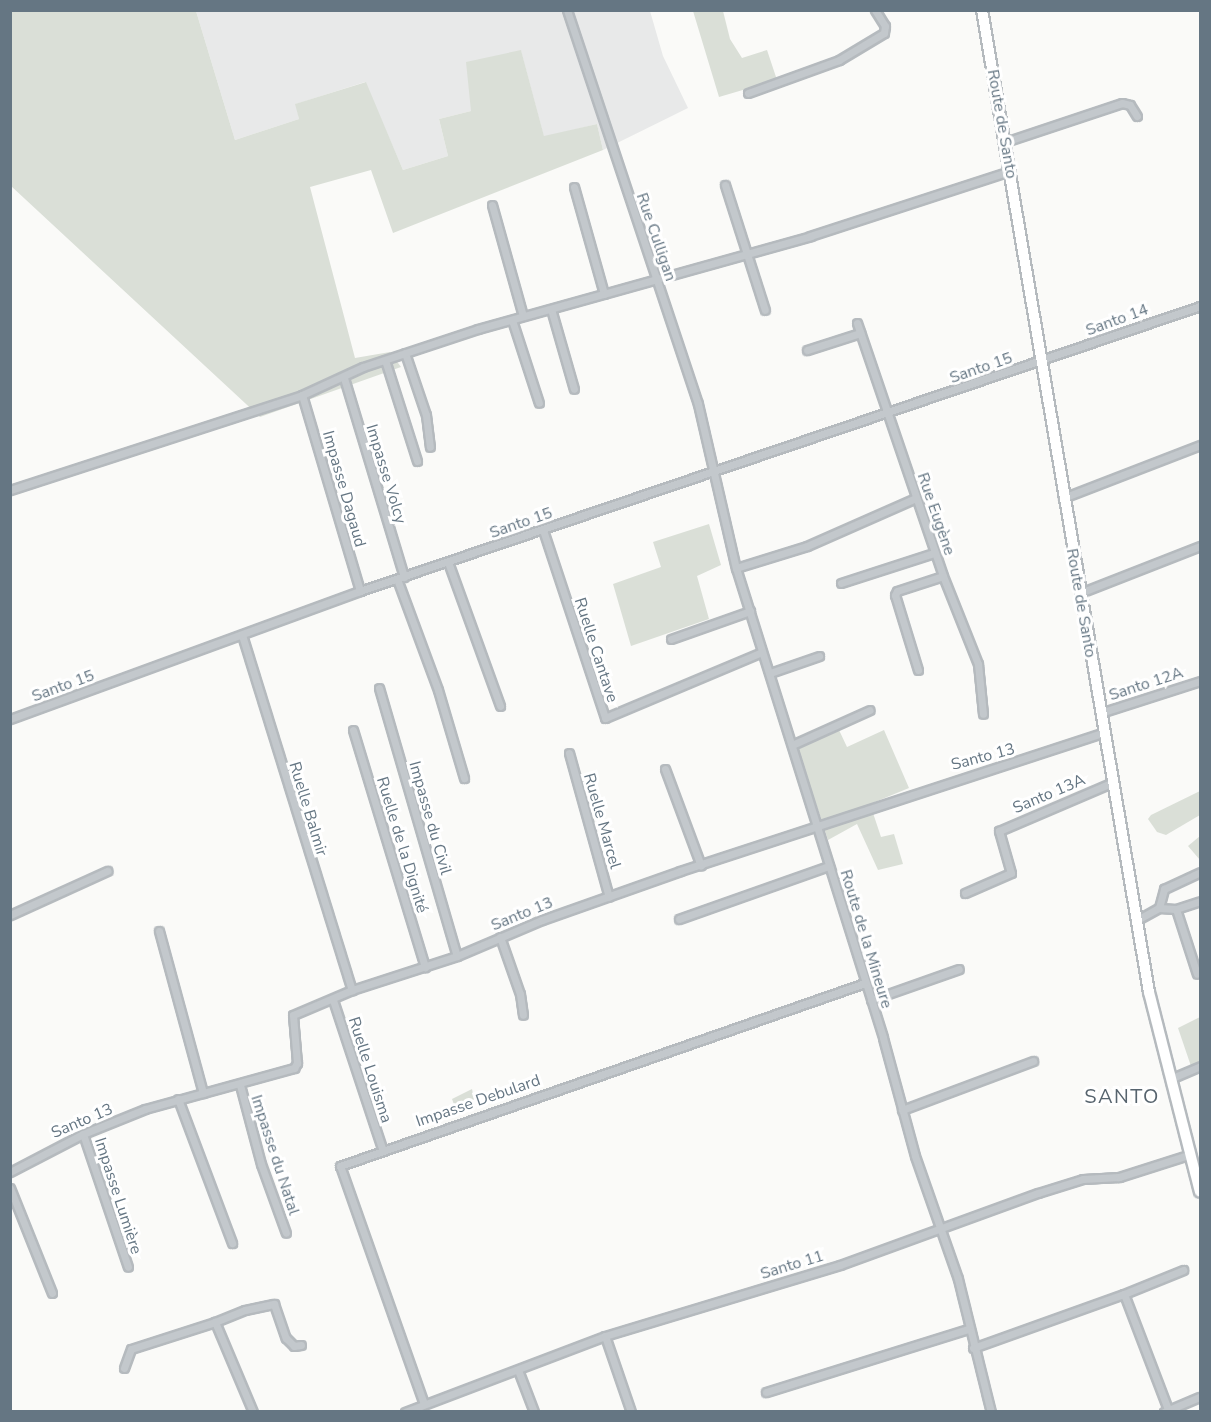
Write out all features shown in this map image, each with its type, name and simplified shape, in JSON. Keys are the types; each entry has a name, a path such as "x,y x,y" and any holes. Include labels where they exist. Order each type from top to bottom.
{"main road":[{"name":"Route de Santo","path":"982,10 1043,360 1063,499 1111,783 1169,1079 1200,1192"}],"street":[{"name":"Rue Culligan","path":"567,10 698,404 712,474"},
{"path":"748,93 839,60 884,33 885,26 875,10"},
{"path":"1005,142 1126,103 1137,116"},
{"path":"10,490 302,395 405,353 524,316 746,254 1010,171"},
{"path":"725,185 765,310"},
{"path":"574,187 604,294"},
{"path":"492,205 524,316"},
{"name":"Santo 14","path":"1043,360 1200,306"},
{"path":"550,309 574,389"},
{"path":"512,320 539,404"},
{"name":"Rue Eugène","path":"857,323 934,553 978,664 983,714"},
{"path":"807,350 860,333"},
{"path":"405,353 426,415 430,447"},
{"path":"386,360 417,461"},
{"name":"Santo 15","path":"10,719 360,591 712,474 1043,360"},
{"name":"Impasse Volcy","path":"344,378 401,578 464,778"},
{"name":"Impasse Dagaud","path":"302,395 360,591"},
{"path":"1063,499 1200,445"},
{"name":"Route de la Mineure","path":"712,474 736,568 871,1000 940,1231 958,1279 968,1329 991,1412"},
{"path":"736,568 828,537 916,498"},
{"name":"Ruelle Cantave","path":"543,530 605,718 762,652"},
{"path":"1080,593 1200,546"},
{"path":"840,583 934,553"},
{"path":"448,562 500,706"},
{"path":"918,670 895,596 897,591 943,576"},
{"path":"671,639 750,611"},
{"name":"Ruelle Balmir","path":"242,635 352,990"},
{"path":"770,673 819,656"},
{"name":"Santo 12A","path":"1099,714 1200,681"},
{"name":"Impasse du Civil","path":"379,688 457,956"},
{"path":"792,745 870,710"},
{"name":"Ruelle de la Dignité","path":"353,730 424,967"},
{"name":"Santo 13","path":"10,1172 83,1134 178,1099 240,1084 297,1066 293,1015 352,990 457,956 609,897 817,828 944,782 1007,766 1103,733"},
{"name":"Ruelle Marcel","path":"569,753 609,897"},
{"path":"665,769 700,866"},
{"name":"Santo 13A","path":"965,893 1011,873 999,831 1111,783"},
{"path":"679,918 829,866"},
{"path":"10,915 107,872"},
{"path":"1159,908 1164,889 1200,872"},
{"path":"1137,920 1159,908 1176,909 1200,900"},
{"path":"1176,909 1197,974"},
{"path":"159,931 203,1093"},
{"path":"500,938 520,994 523,1015"},
{"path":"871,1000 959,969"},
{"name":"Impasse Debulard","path":"424,1404 340,1169 343,1163 865,983"},
{"name":"Ruelle Louisma","path":"333,1000 382,1148"},
{"path":"903,1110 1033,1061"},
{"path":"1169,1079 1200,1066"},
{"name":"Impasse du Natal","path":"240,1084 261,1164 286,1233"},
{"path":"178,1099 232,1243"},
{"name":"Impasse Lumière","path":"83,1134 128,1267"},
{"name":"Santo 11","path":"405,1412 606,1336 940,1231 1083,1179 1119,1177 1188,1155"},
{"path":"10,1188 52,1293"},
{"path":"973,1348 1124,1294 1183,1270"},
{"path":"1124,1294 1167,1411 1200,1397"},
{"path":"124,1368 131,1349 245,1310 274,1304 286,1338 294,1346 301,1345"},
{"path":"215,1322 253,1412"},
{"path":"766,1392 968,1329"},
{"path":"606,1336 632,1412"},
{"path":"518,1370 534,1412"}],"shaded area":[{"path":"10,11 196,11 235,140 299,119 295,104 366,82 403,170 448,156 439,119 471,111 466,62 521,50 544,136 597,124 603,150 393,233 371,170 310,187 355,358 390,352 401,367 260,417 11,186"},
{"path":"196,11 650,11 663,56 688,108 603,150 597,124 544,137 521,51 471,111 439,119 448,156 403,170 365,82 296,104 299,119 235,140"},
{"path":"693,11 723,11 730,39 742,58 767,50 777,80 719,97"},
{"path":"709,524 721,565 697,576 709,619 631,646 613,584 661,567 653,542"},
{"path":"839,730 847,747 884,730 909,788 870,804 881,837 894,834 903,864 878,870 857,824 828,840 798,749"},
{"path":"1200,791 1200,815 1166,835 1157,832 1148,819 1151,815"},
{"path":"1200,836 1200,860 1188,846"},
{"path":"1200,1017 1200,1073 1194,1075 1178,1028"},
{"path":"472,1089 475,1103 456,1110 452,1099"}],"district":[{"name":"SANTO","path":"1122,1096"}]}
